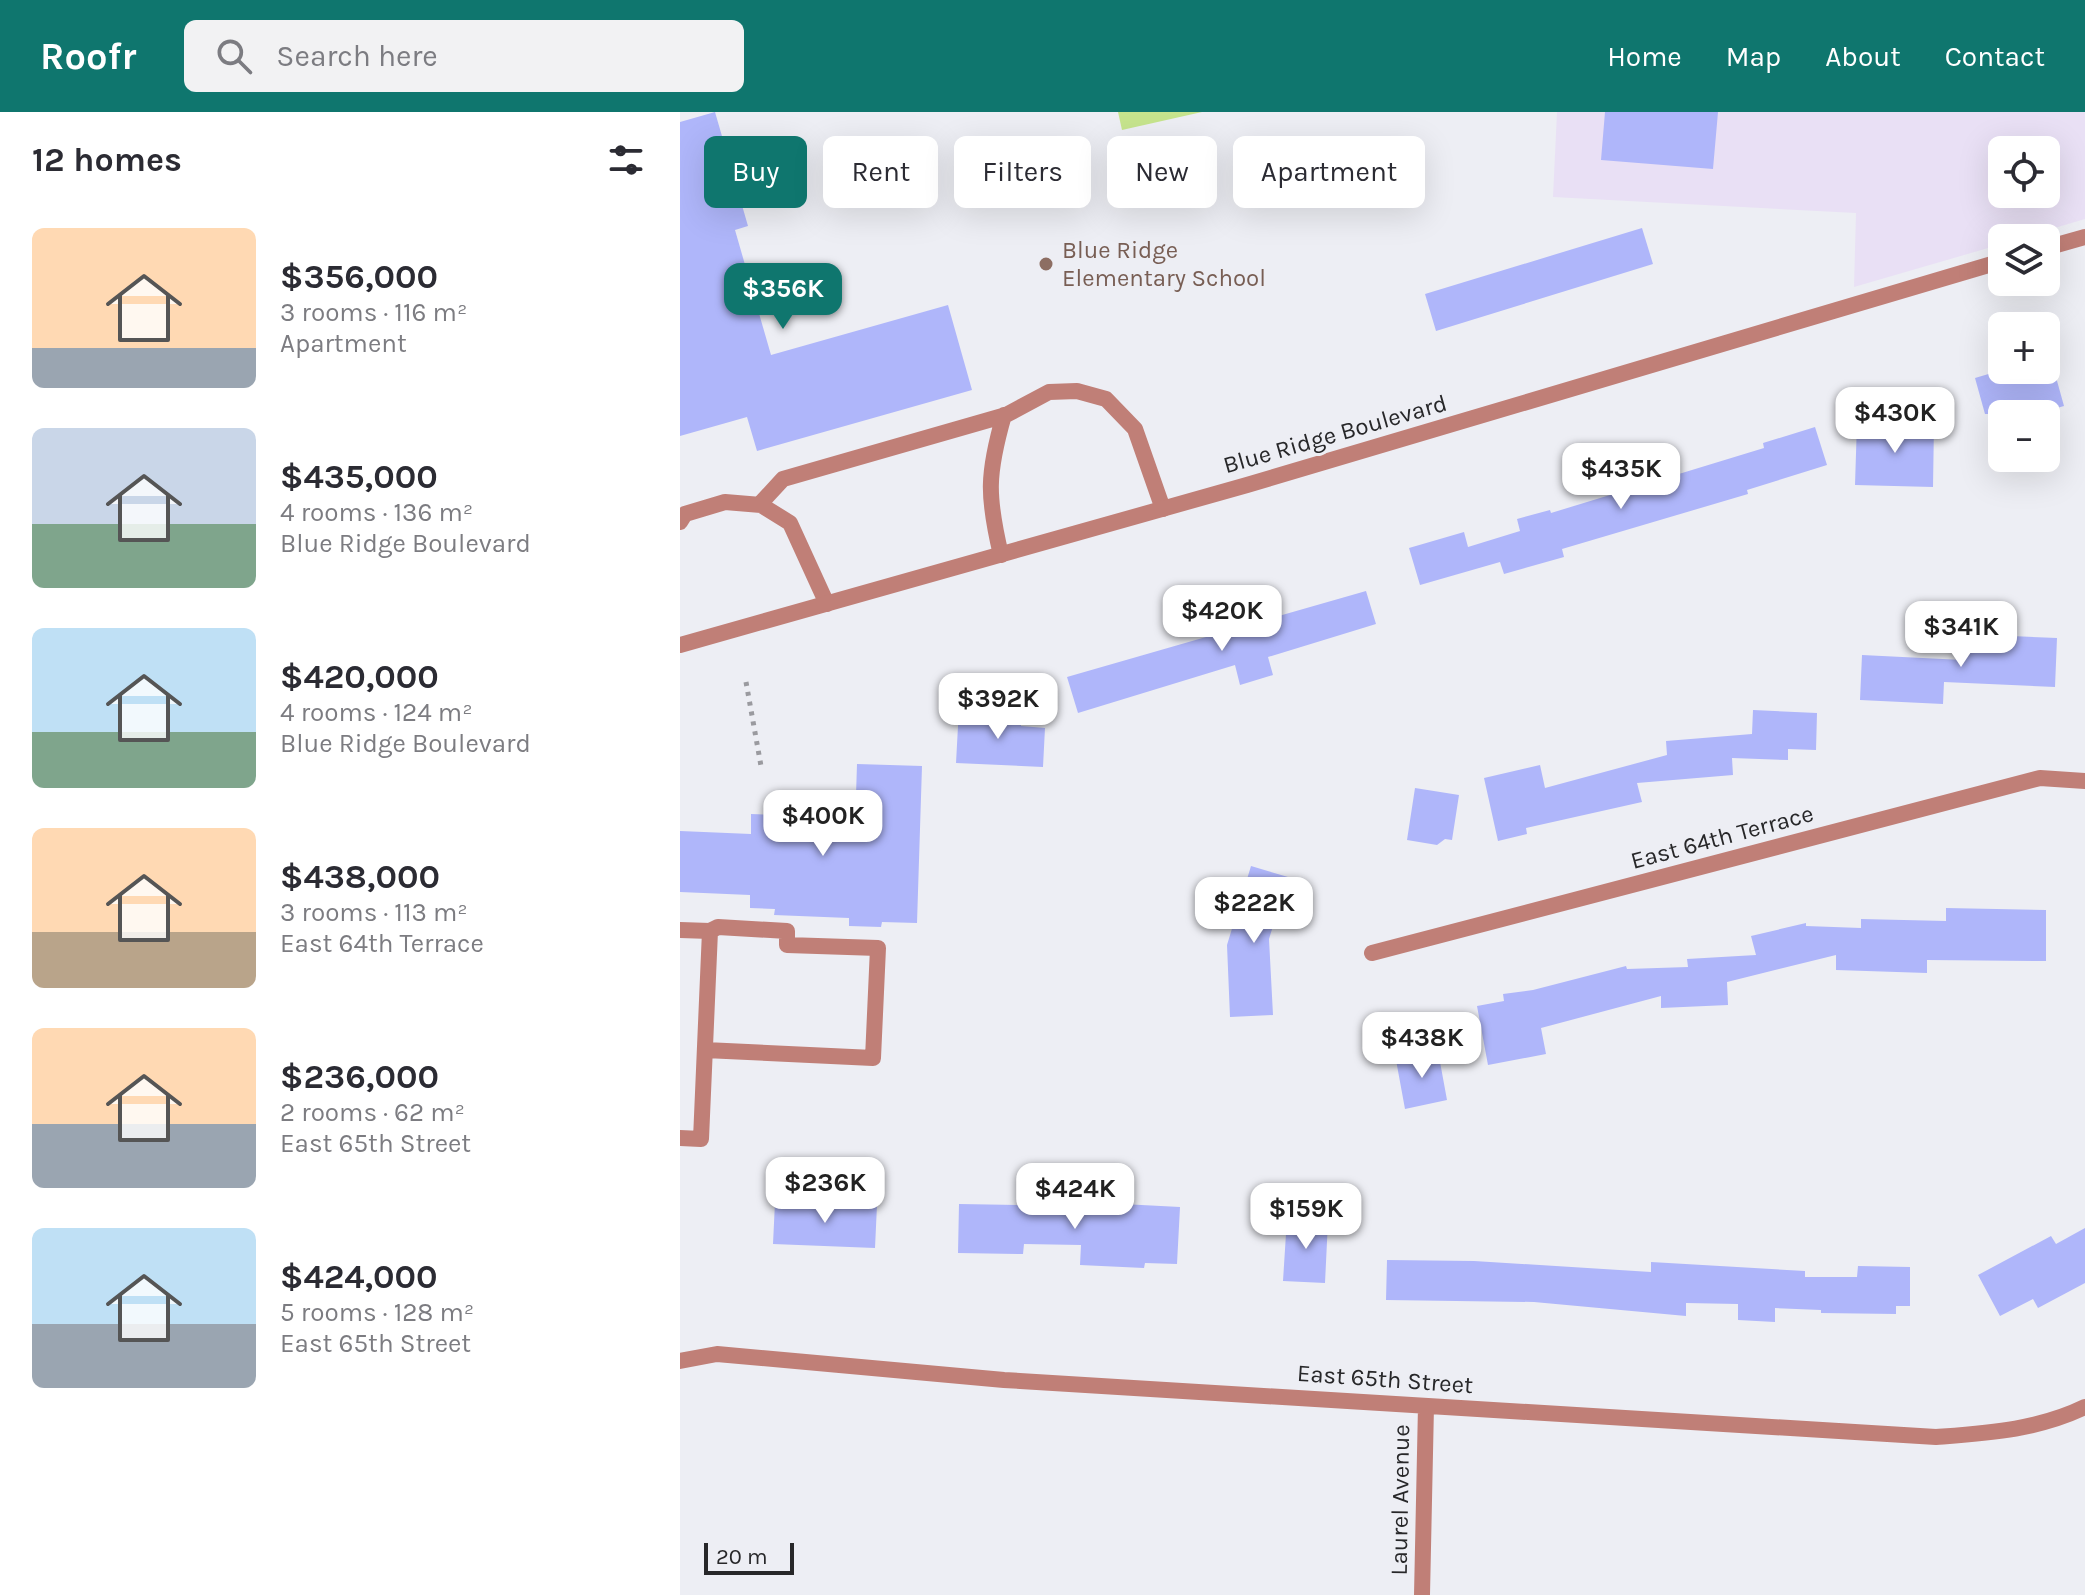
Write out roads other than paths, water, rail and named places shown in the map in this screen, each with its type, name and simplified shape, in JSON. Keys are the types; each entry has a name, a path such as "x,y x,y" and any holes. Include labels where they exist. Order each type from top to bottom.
{"street":[{"path":"2060,244 2085,237"},
{"name":"Blue Ridge Boulevard","path":"680,645 1163,509 1988,265"},
{"path":"759,505 783,479 1004,415 1049,392 1077,391 1106,399 1135,429 1163,509"},
{"path":"1001,555 988,488 992,456 1004,415"},
{"path":"680,522 685,514 725,502 759,505 790,523 827,604"},
{"name":"East 64th Terrace","path":"1372,953 2040,778 2085,781"},
{"path":"680,930 710,931 718,927 787,931 787,945 878,948 873,1058 705,1050"},
{"path":"680,1138 701,1139 710,931"},
{"name":"East 65th Street","path":"680,1361 717,1354 1004,1380 1936,1437 2010,1431 2070,1415 2085,1407"},
{"name":"Laurel Avenue","path":"1422,1595 1426,1406"}],"place":[{"name":"Blue Ridge Elementary School","path":"1046,264"}]}
